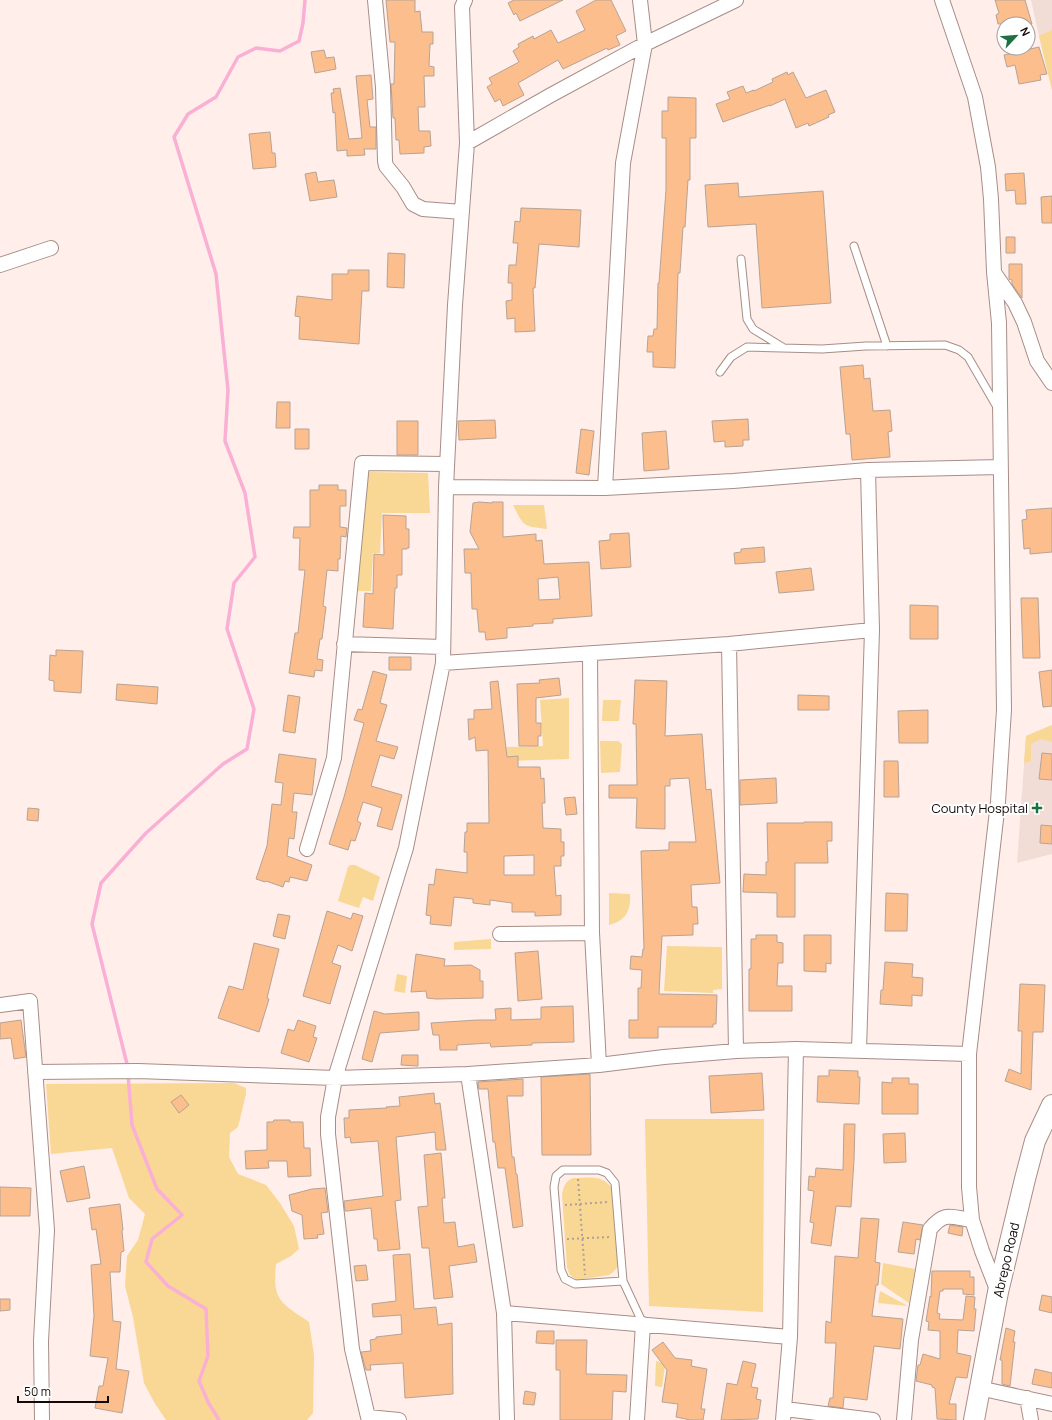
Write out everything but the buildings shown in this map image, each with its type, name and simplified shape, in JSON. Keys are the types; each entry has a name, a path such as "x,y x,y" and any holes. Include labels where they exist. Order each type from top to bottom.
{"main road":[{"name":"Abrepo Road","path":"974,1420 998,1292 1025,1178 1033,1148 1052,1105"}],"street":[{"path":"375,0 383,88 386,166 403,187 413,204 423,209 462,212"},
{"path":"399,1420 368,1419 352,1348 328,1134 328,1117 335,1078 406,848 443,663 447,464 455,305 467,143 462,7 465,0"},
{"path":"605,488 623,163 645,44 640,0"},
{"path":"467,143 645,44 736,0"},
{"path":"942,0 967,71 976,104 988,166 998,322 1004,710 998,802 969,1054 969,1187 972,1220 998,1292"},
{"path":"0,265 51,248"},
{"path":"994,272 1015,303 1024,322 1037,361 1052,383"},
{"path":"307,849 334,758 362,463 447,464"},
{"path":"446,487 605,488 733,481 868,470 1000,466"},
{"path":"860,1050 872,630 868,470"},
{"path":"443,663 729,644 872,630"},
{"path":"344,644 443,647"},
{"path":"729,644 736,1051"},
{"path":"590,654 592,933 599,1065"},
{"path":"500,934 592,933"},
{"path":"0,1005 30,1001 47,1230 41,1341 42,1420"},
{"path":"35,1072 138,1071 335,1078 468,1074 599,1065 664,1057 736,1051 796,1049 969,1054"},
{"path":"796,1049 790,1337 784,1415 873,1420"},
{"path":"468,1074 504,1313 507,1420"},
{"path":"904,1420 911,1340 930,1229 938,1220 945,1216 972,1220"},
{"path":"504,1313 790,1337"},
{"path":"637,1420 643,1324"},
{"path":"979,1388 1052,1404"},
{"path":"1027,1398 1031,1420"}],"lane":[{"path":"854,246 887,346"},
{"path":"740,259 747,319 753,329 784,348"},
{"path":"720,372 731,357 747,347 822,349 945,344 959,350 968,357 999,410"},
{"path":"623,1281 576,1284 565,1279 561,1270 554,1187 556,1176 563,1170 599,1170 607,1173 615,1183 623,1281 643,1324"}],"path":[{"path":"578,1170 585,1283"},
{"path":"555,1206 580,1203 617,1202"},
{"path":"558,1240 620,1236"}],"shaded area":[{"path":"1031,0 1052,0 1052,90 1036,22 1036,16 1035,16"},
{"path":"1052,30 1052,90 1039,36"},
{"path":"368,472 428,473 430,513 382,513 380,553 373,553 371,591 353,591"},
{"path":"513,505 544,505 547,529 525,524"},
{"path":"569,698 569,759 507,761 506,747 543,746 540,700"},
{"path":"603,700 621,700 619,721 602,721"},
{"name":"County Hospital","path":"1052,725 1052,854 1017,863 1026,736"},
{"path":"1052,725 1052,742 1042,739 1034,742 1031,745 1031,761 1024,763 1026,736"},
{"path":"600,741 618,741 622,744 620,772 601,773"},
{"path":"350,865 355,865 380,877 373,901 363,897 359,908 338,901 348,867"},
{"path":"609,893 630,894 630,905 626,914 620,921 609,925"},
{"path":"491,939 491,949 454,950 454,942"},
{"path":"667,946 722,947 722,989 713,990 713,993 664,991"},
{"path":"397,974 407,976 405,993 394,991"},
{"path":"234,1083 246,1088 246,1094 238,1127 230,1133 229,1157 238,1174 266,1185 280,1203 294,1226 299,1249 291,1256 276,1264 275,1276 277,1294 280,1300 291,1310 309,1322 314,1355 313,1413 307,1420 166,1420 144,1383 133,1317 125,1286 127,1256 138,1240 145,1214 129,1198 112,1148 51,1154 46,1084"},
{"path":"645,1119 764,1119 763,1312 649,1306"},
{"path":"573,1178 600,1179 605,1181 613,1190 619,1260 616,1269 609,1275 577,1280 570,1275 567,1268 562,1194 565,1184"},
{"path":"883,1263 915,1269 909,1303 881,1284"},
{"path":"880,1291 908,1306 878,1303"},
{"path":"666,1359 662,1387 655,1386 656,1361 662,1363"}],"waterway":[{"path":"128,1068 92,924 101,883 146,833 223,764 247,749 254,709 227,629 234,583 255,557 245,493 225,441 228,390 216,274 174,137 188,114 216,97 238,57 256,48 280,51 299,41 303,23 305,0"},
{"path":"128,1074 132,1125 157,1189 182,1215 152,1239 146,1262 168,1286 206,1309 208,1356 199,1381 208,1402 219,1420"}],"place":[{"name":"County Hospital","path":"1037,808"}]}
